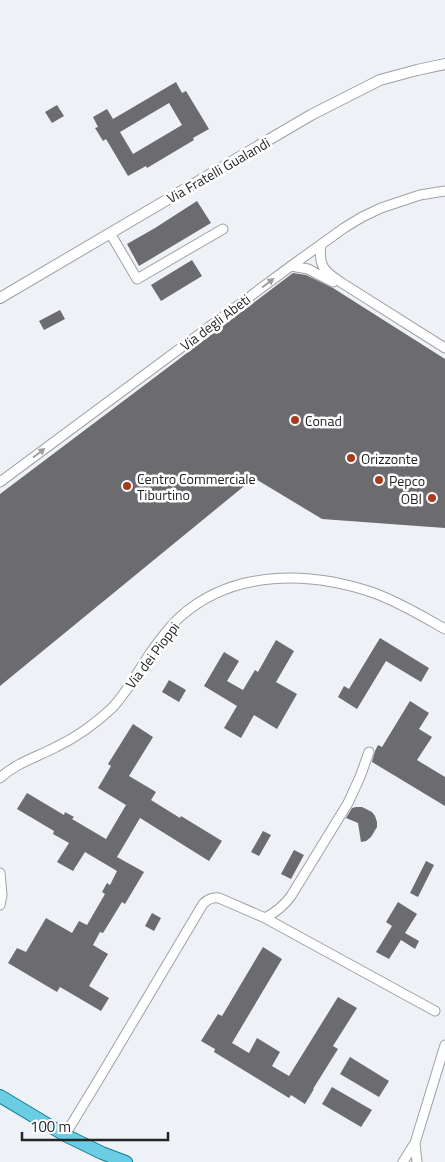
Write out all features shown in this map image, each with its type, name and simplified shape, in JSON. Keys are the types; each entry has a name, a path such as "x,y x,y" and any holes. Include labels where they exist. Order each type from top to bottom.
{"main road":[{"path":"0,1096 65,1135 126,1162"}],"street":[{"name":"Via Fratelli Gualandi","path":"0,298 312,115 380,80 445,64"},
{"name":"Via degli Abeti","path":"0,482 291,266 362,217 420,195 445,191"},
{"path":"110,233 137,279 223,229"},
{"path":"321,245 320,261 332,276 445,348"},
{"path":"312,251 310,261 320,275"},
{"path":"291,266 308,269 358,293"},
{"name":"Via dei Pioppi","path":"14,768 67,742 90,726 112,707 153,649 181,617 198,603 233,586 268,579 298,578 348,586 388,599 445,629"},
{"path":"265,918 279,910 291,896 344,810 356,786 369,752"},
{"path":"0,771 14,768"},
{"path":"0,778 14,768"},
{"path":"0,874 2,895 0,905"},
{"path":"65,1135 201,907 206,900 214,897 265,918 435,1011"},
{"path":"403,1162 416,1142 445,1044"},
{"path":"416,1142 417,1162"}],"building":[{"path":"176,82 182,93 186,91 209,129 147,168 146,166 128,176 106,139 103,141 95,128 98,127 93,117 107,109 113,119","holes":["169,103 182,125 133,154 120,132"]},
{"path":"57,105 64,116 52,123 45,112"},
{"path":"197,201 211,223 139,266 127,244"},
{"path":"192,260 202,276 161,301 151,285"},
{"name":"Centro Commerciale Tiburtino","path":"293,273 306,275 333,288 445,359 445,528 322,519 254,478 0,686 0,494"},
{"path":"60,310 65,319 44,330 39,321"},
{"path":"380,638 429,668 421,682 386,661 357,709 338,697 344,686 349,689"},
{"path":"276,640 294,651 276,682 297,694 277,729 254,715 241,738 224,728 237,706 204,686 224,652 239,661 227,681 243,690 255,670 258,672"},
{"path":"169,680 186,690 179,702 162,692"},
{"path":"410,701 429,713 419,729 432,737 417,760 445,777 445,806 372,762 378,745 382,747"},
{"path":"133,724 153,737 129,776 156,792 151,800 222,841 209,861 140,818 117,857 144,872 125,904 122,902 103,933 100,932 93,945 108,954 89,986 109,998 101,1011 60,987 57,992 8,963 17,948 26,952 46,918 72,933 79,921 87,925 105,894 102,892 107,883 110,885 117,871 85,852 73,871 57,862 69,843 53,834 54,831 17,809 27,793 64,815 65,812 74,817 72,819 106,839 126,805 98,788 111,766 108,764"},
{"path":"362,807 372,812 377,822 377,827 366,841 361,842 358,823 346,818 352,808"},
{"path":"263,831 271,835 259,856 251,852"},
{"path":"294,850 304,855 291,879 281,874"},
{"path":"426,861 434,865 418,897 410,893"},
{"path":"398,902 417,914 405,933 419,941 415,949 401,940 389,959 376,952 392,926 386,922"},
{"path":"152,913 161,918 154,931 145,926"},
{"path":"263,947 282,959 232,1043 249,1053 257,1038 280,1052 272,1066 289,1076 338,997 357,1008 333,1046 338,1049 305,1104 291,1095 289,1098 214,1052 215,1049 201,1041 218,1014 222,1016"},
{"path":"350,1057 389,1081 379,1097 340,1074"},
{"path":"332,1087 372,1110 361,1127 322,1104"}],"place":[{"name":"Conad","path":"295,420"},
{"name":"Orizzonte","path":"351,458"},
{"name":"Pepco","path":"379,480"},
{"name":"Centro Commerciale Tiburtino","path":"127,486"},
{"name":"OBI","path":"432,498"}]}
